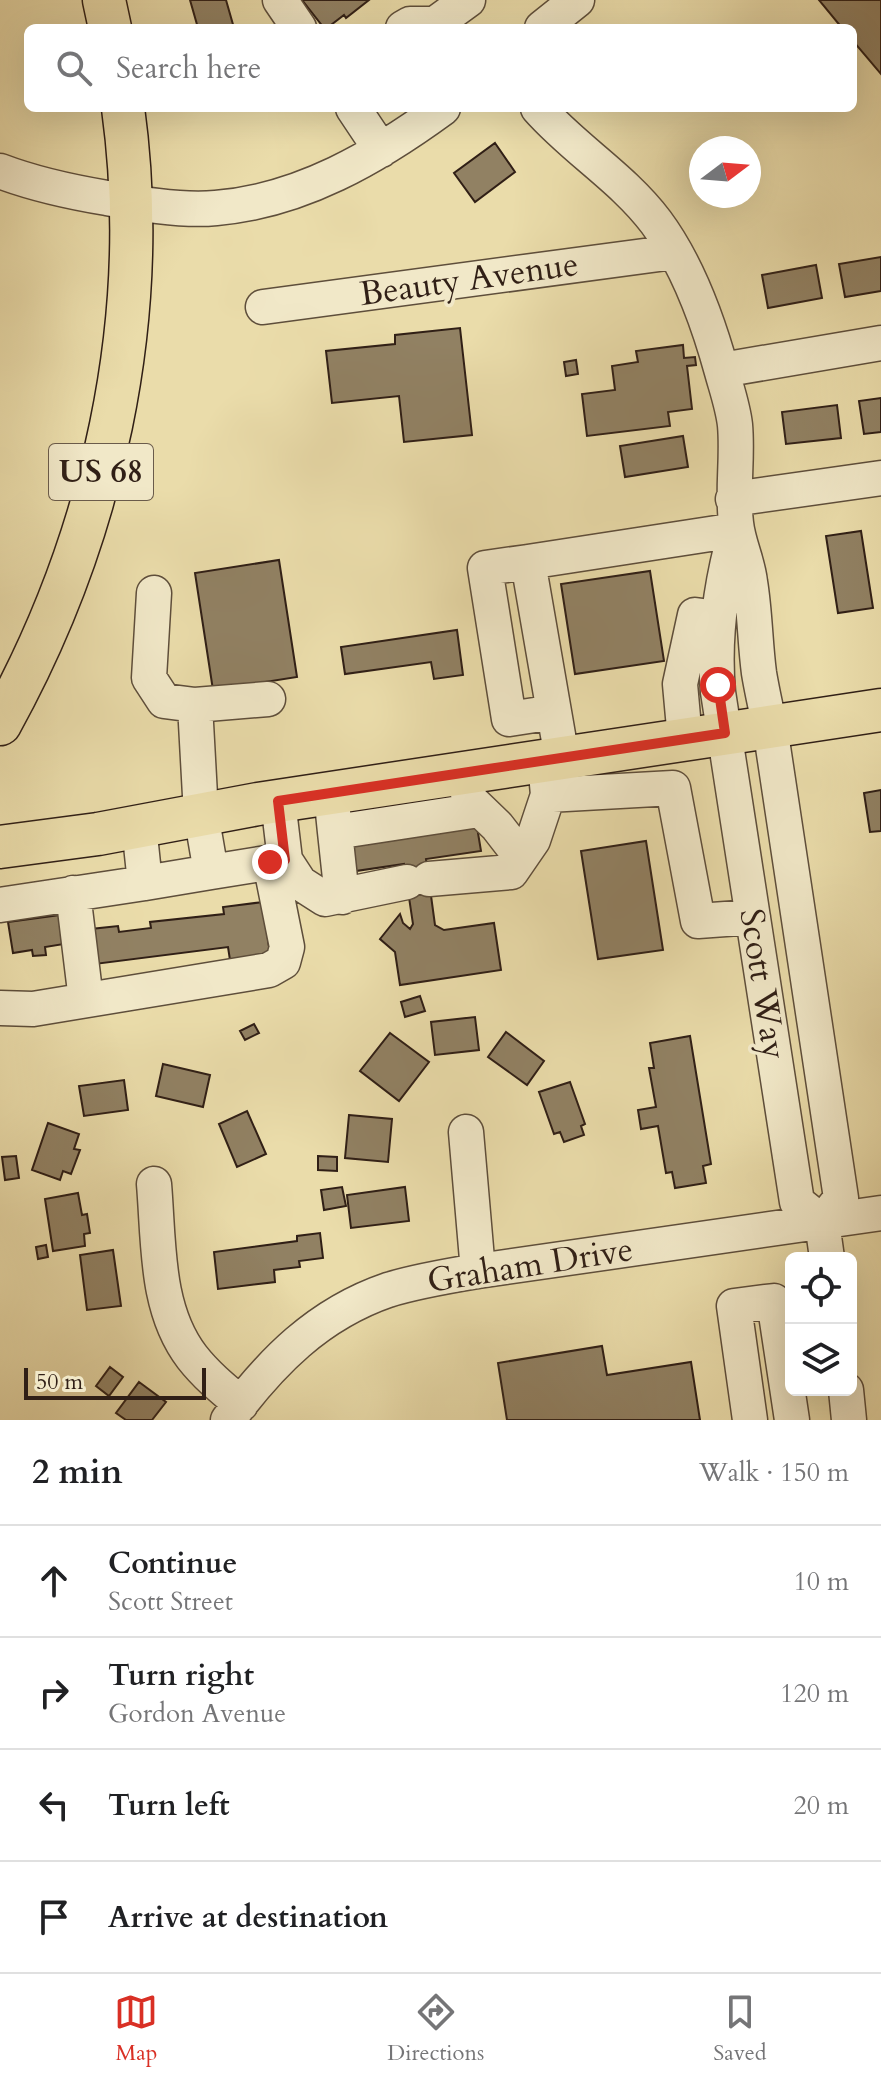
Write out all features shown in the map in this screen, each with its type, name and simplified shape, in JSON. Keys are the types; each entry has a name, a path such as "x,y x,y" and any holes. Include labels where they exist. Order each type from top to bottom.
{"main road":[{"path":"104,0 109,24"},
{"name":"US 68","path":"0,724 67,580 97,490 115,407 130,285 130,203 123,112"},
{"path":"0,847 98,834 278,801 333,812 471,791 691,738 881,710"}],"street":[{"path":"280,0 296,24"},
{"path":"410,24 435,24 468,0"},
{"path":"356,112 381,150"},
{"path":"1,179 130,203 207,209 297,190 343,172 437,112"},
{"path":"542,112 579,150 637,200 656,223 682,266 711,333 731,401 735,428 735,514 718,618 695,615 680,684 691,738 673,788 698,921 753,917"},
{"name":"Beauty Avenue","path":"263,307 674,252"},
{"path":"722,370 881,343"},
{"path":"554,712 509,719 485,568 528,562 881,478"},
{"name":"Scott Way","path":"691,738 753,917 797,1202 822,1222 841,1198 770,727 759,674 750,581 735,514"},
{"path":"278,861 300,883 325,899 418,881 511,872 533,840 552,771 554,712 528,562"},
{"path":"154,593 149,678 164,701 195,705 268,699"},
{"path":"195,705 201,814 211,872"},
{"path":"552,771 673,788"},
{"path":"471,791 521,857"},
{"path":"0,1008 33,1009 269,970 283,962 287,947 278,861 278,801"},
{"path":"333,812 342,897"},
{"path":"139,826 145,883"},
{"path":"0,905 278,861"},
{"path":"73,893 86,1000"},
{"path":"765,998 810,991"},
{"path":"466,1132 478,1271"},
{"path":"154,1184 164,1295 174,1328 234,1412"},
{"name":"Graham Drive","path":"234,1412 285,1352 316,1326 388,1290 478,1271 881,1213"},
{"path":"822,1222 826,1252"},
{"path":"750,1420 734,1306 774,1301 792,1420"},
{"path":"847,1396 849,1420"}],"building":[{"path":"190,0 226,0 233,24 197,24"},
{"path":"302,0 369,0 346,18 344,15 332,24 321,24"},
{"path":"819,0 881,0 881,74 857,46 857,24 839,24"},
{"path":"495,143 515,172 475,202 454,173"},
{"path":"881,257 881,291 845,297 839,264"},
{"path":"816,265 822,298 768,308 762,275"},
{"path":"460,328 472,435 404,442 399,396 332,403 326,351 395,344 395,335"},
{"path":"683,345 684,358 695,357 696,365 687,366 692,409 668,412 670,426 587,436 582,394 615,390 612,366 638,362 636,351"},
{"path":"576,360 578,374 566,376 564,362"},
{"path":"881,398 881,432 864,434 859,401"},
{"path":"837,405 841,438 786,444 782,412"},
{"path":"683,436 688,467 625,477 620,446"},
{"path":"861,531 873,608 838,613 826,536"},
{"path":"279,560 297,677 213,690 195,573"},
{"path":"650,571 664,661 575,674 561,584"},
{"path":"457,630 463,675 434,679 431,662 345,674 341,647"},
{"path":"881,790 881,831 870,832 864,793"},
{"path":"477,827 481,851 426,859 435,925 444,930 494,923 501,970 400,985 395,952 380,939 400,914 403,923 410,929 413,924 404,864 349,872 345,847"},
{"path":"646,841 663,950 598,959 581,851"},
{"path":"263,902 270,954 230,960 228,947 95,964 91,929 118,926 119,932 151,928 150,922 224,914 223,907"},
{"path":"60,915 64,944 45,947 46,955 33,956 32,950 13,953 8,922"},
{"path":"420,996 425,1011 405,1017 401,1002"},
{"path":"475,1017 479,1050 435,1055 431,1022"},
{"path":"254,1024 259,1033 245,1040 240,1031"},
{"path":"506,1032 544,1061 527,1085 488,1057"},
{"path":"390,1033 429,1062 399,1101 360,1071"},
{"path":"690,1036 711,1164 703,1166 706,1183 675,1188 672,1172 666,1173 658,1126 641,1129 638,1110 656,1107 649,1068 654,1068 650,1043"},
{"path":"163,1064 210,1075 203,1107 156,1096"},
{"path":"124,1080 128,1110 84,1116 79,1086"},
{"path":"570,1082 585,1124 581,1126 584,1135 564,1142 560,1132 554,1134 539,1092"},
{"path":"247,1111 266,1154 237,1167 219,1124"},
{"path":"349,1115 392,1119 388,1162 345,1158"},
{"path":"48,1123 79,1134 74,1149 80,1150 71,1174 63,1171 60,1180 32,1170"},
{"path":"16,1156 19,1178 5,1180 2,1157"},
{"path":"318,1156 337,1157 337,1171 318,1170"},
{"path":"342,1187 346,1206 324,1210 321,1190"},
{"path":"405,1187 409,1221 351,1228 347,1195"},
{"path":"78,1193 82,1215 87,1214 90,1233 84,1234 85,1246 53,1251 45,1199"},
{"path":"320,1233 323,1258 299,1261 300,1267 274,1270 275,1282 218,1289 214,1252 297,1241 297,1236"},
{"path":"46,1245 48,1257 38,1259 36,1247"},
{"path":"113,1250 121,1306 87,1310 80,1255"},
{"path":"602,1346 607,1375 691,1362 700,1420 507,1420 498,1363"},
{"path":"110,1367 123,1377 109,1396 96,1386"},
{"path":"139,1382 166,1402 152,1420 126,1420 116,1413"}],"route":[{"path":"270,862 285,860 278,801 725,733 718,685"}]}
